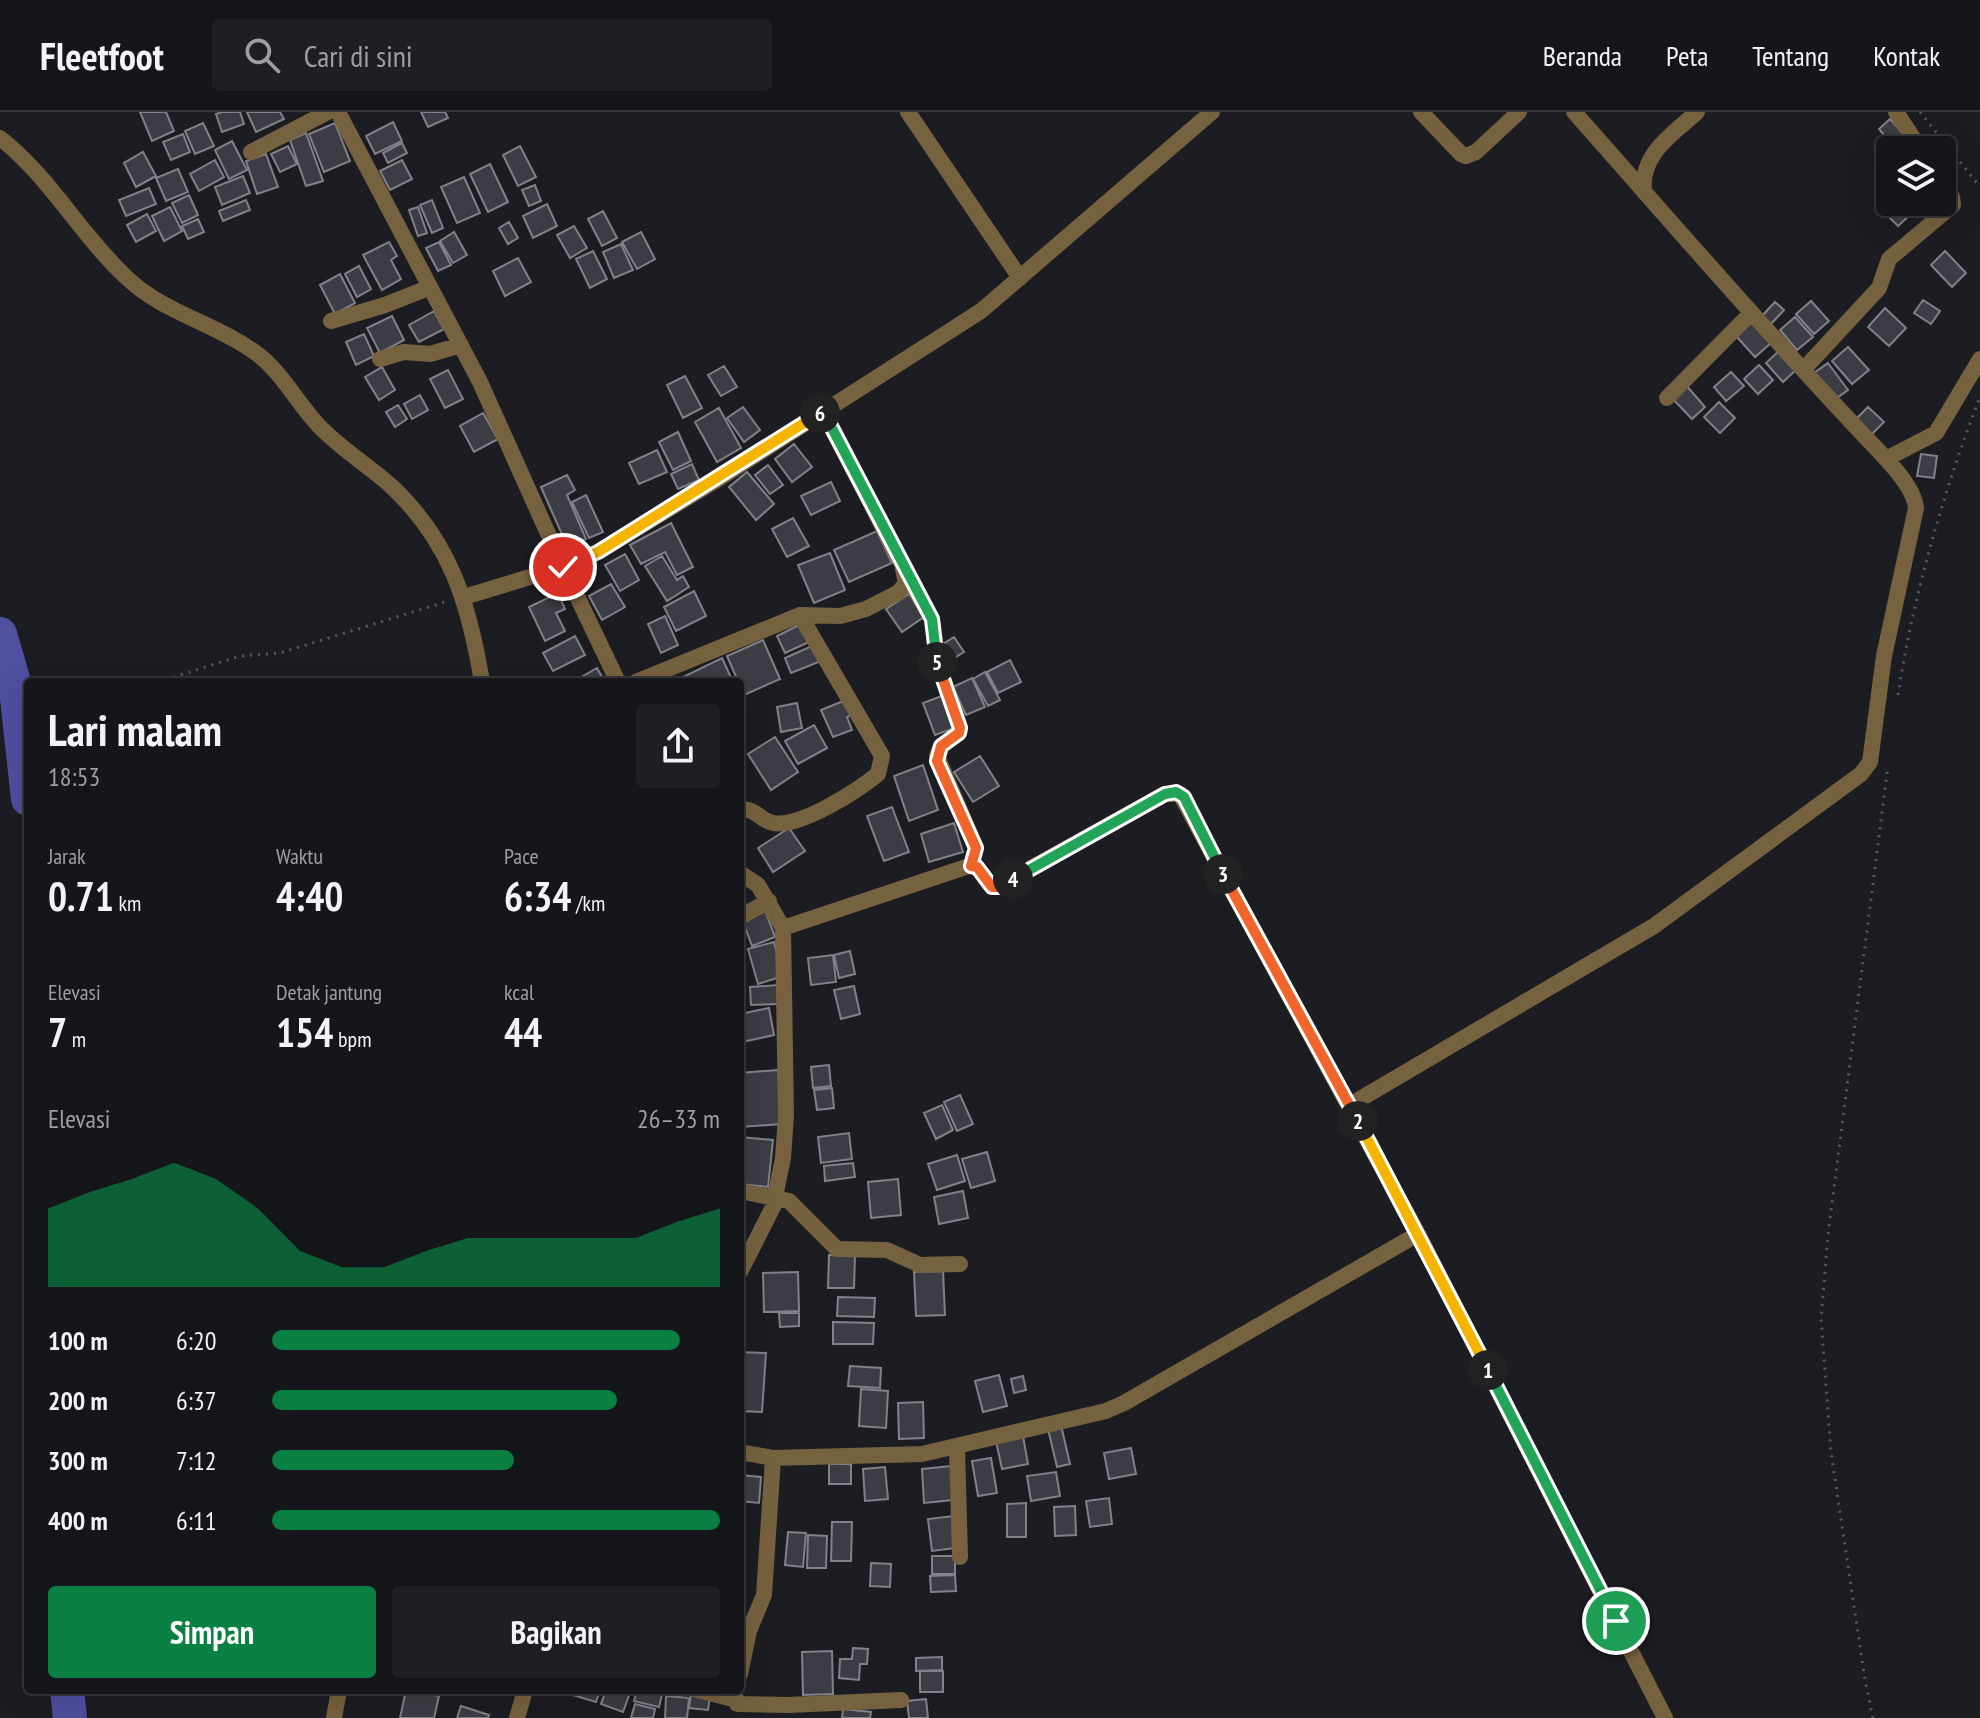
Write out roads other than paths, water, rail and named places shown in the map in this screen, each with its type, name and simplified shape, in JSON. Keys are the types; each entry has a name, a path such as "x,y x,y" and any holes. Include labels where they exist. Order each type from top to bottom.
{"street":[{"path":"251,152 328,112"},
{"path":"338,112 428,288 461,345 616,678"},
{"path":"908,112 1020,278"},
{"path":"464,597 563,567 611,544 981,311 1212,112"},
{"path":"1421,112 1466,156 1476,152 1519,112"},
{"path":"1350,1105 1654,926 1866,770 1870,762 1884,656 1916,508 1911,492 1886,459 1750,314 1574,112"},
{"path":"1644,191 1643,184 1652,153 1697,112"},
{"path":"1896,112 1912,136"},
{"path":"0,138 37,173 81,229 127,279 157,301 225,334 256,353 320,427 387,483 426,525 441,545 464,597 481,678"},
{"path":"1803,370 1879,288 1889,259 1940,216"},
{"path":"331,321 428,288"},
{"path":"1667,398 1750,314"},
{"path":"380,359 404,352 430,354 461,345"},
{"path":"1886,459 1936,433 1980,359"},
{"path":"823,411 932,619 938,663 960,728 959,733 941,746 937,756 976,848 971,866"},
{"path":"646,678 800,615 840,616 866,609 899,592 906,583 906,574"},
{"path":"744,809 753,810 769,822 797,821 878,774 882,756 800,615"},
{"path":"783,928 971,866 977,867 992,887 997,887 1165,794 1180,794 1418,1234 1665,1718"},
{"path":"744,876 758,885 783,928 786,1116 776,1196 757,1244 744,1265"},
{"path":"744,915 769,901"},
{"path":"744,1192 776,1196 794,1204 837,1249 887,1250 920,1265 960,1264"},
{"path":"744,1453 773,1458 922,1454 1106,1411 1418,1234"},
{"path":"957,1448 960,1557"},
{"path":"744,1655 749,1631 764,1595 773,1458"},
{"path":"334,1718 338,1694"},
{"path":"517,1718 524,1694"},
{"path":"709,1694 737,1703 788,1705 901,1700"}],"waterway":[{"path":"0,634 16,689 24,762"},
{"path":"67,1694 70,1718"}]}
